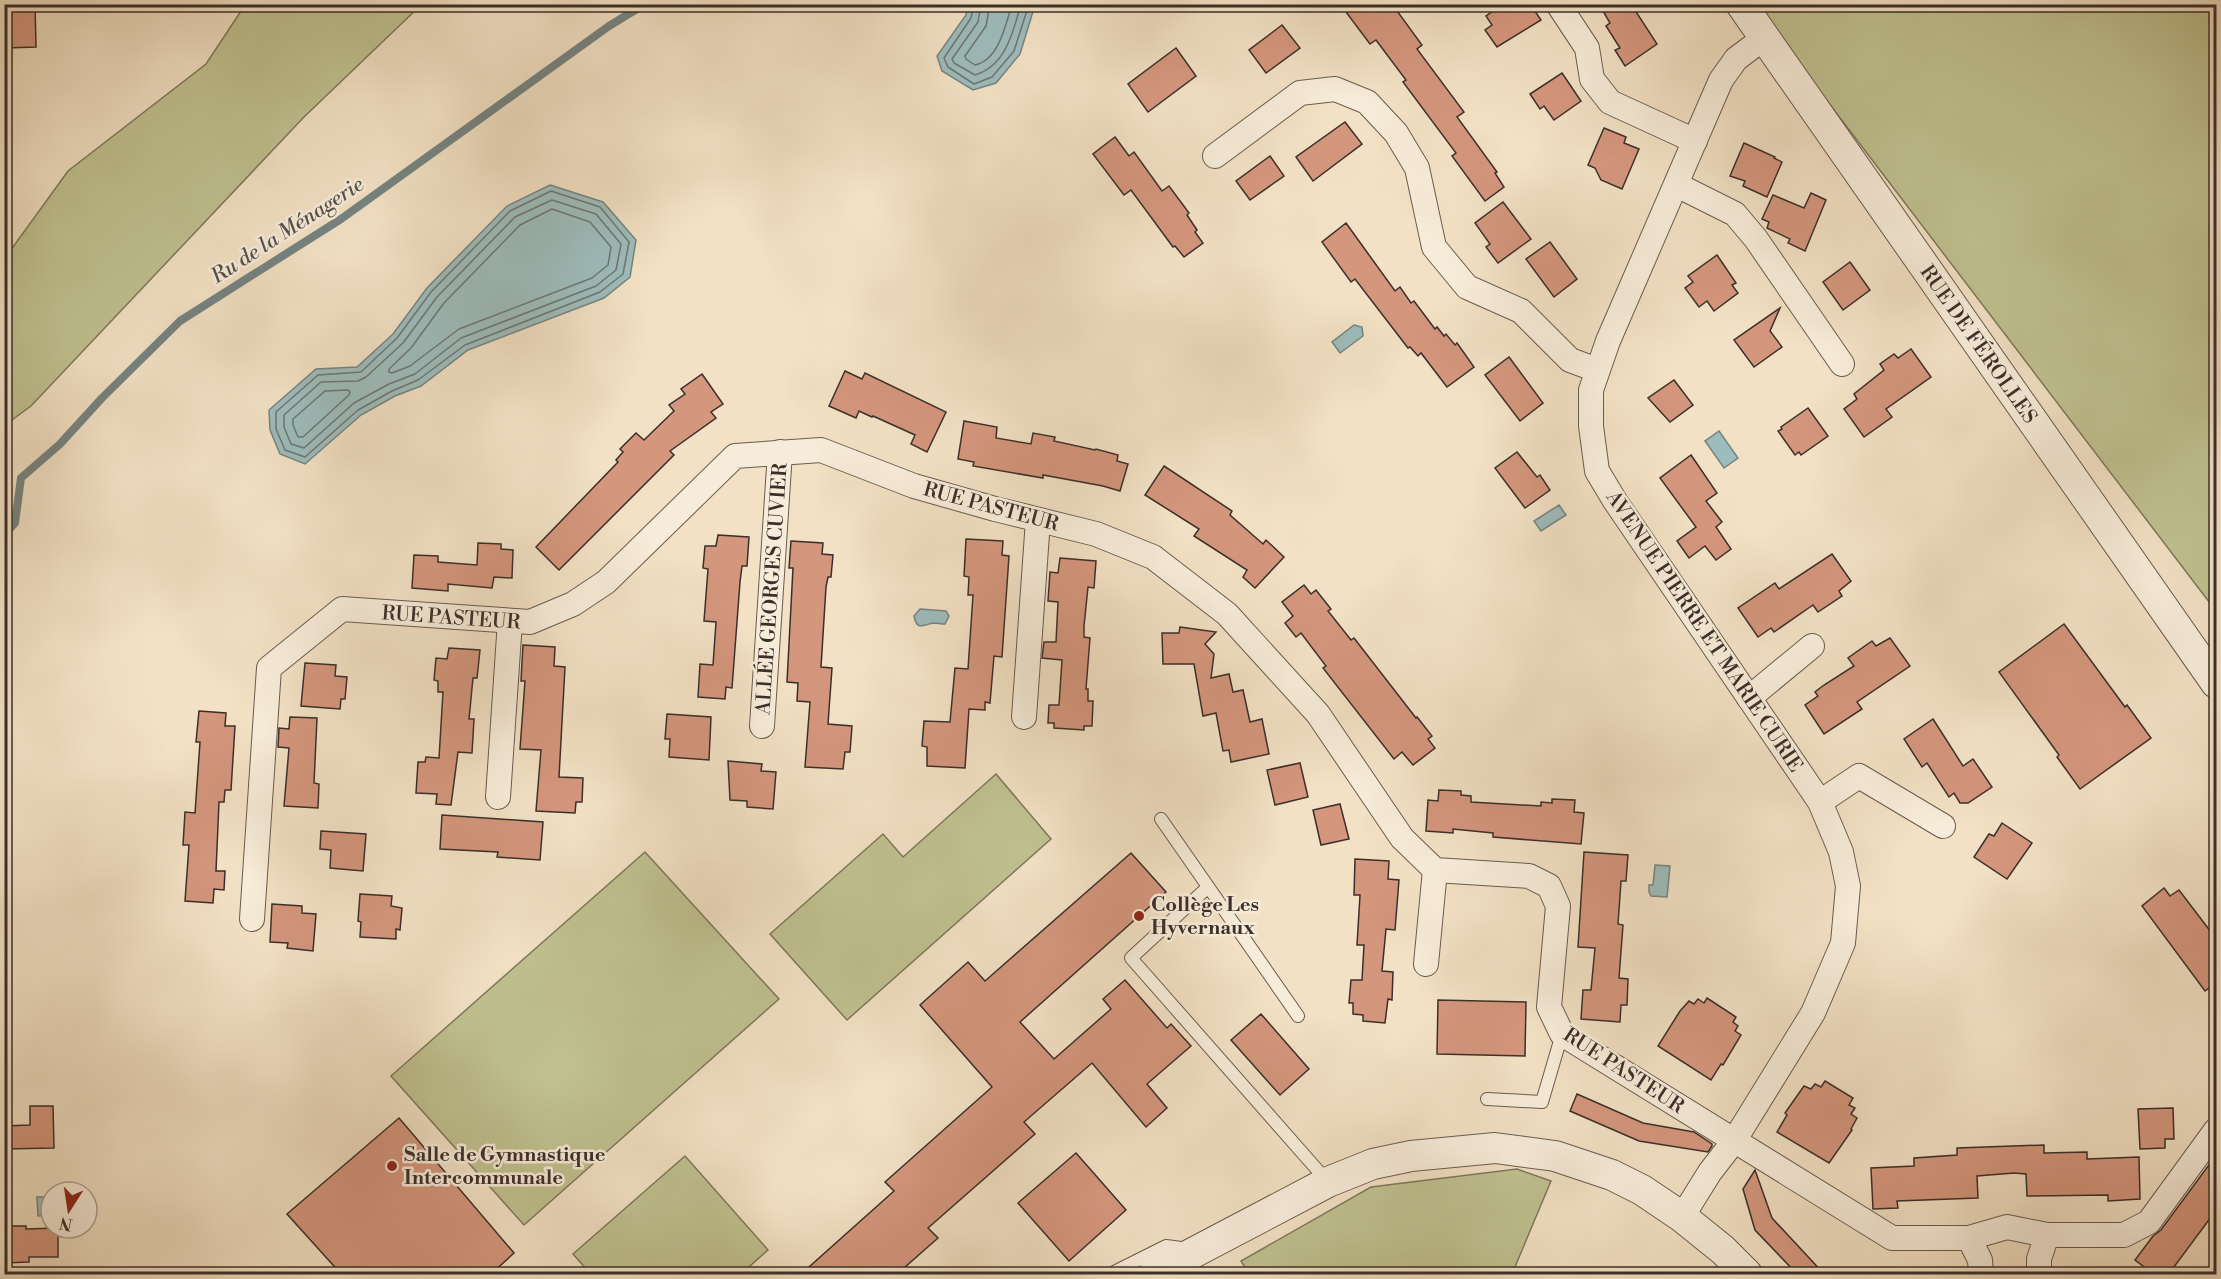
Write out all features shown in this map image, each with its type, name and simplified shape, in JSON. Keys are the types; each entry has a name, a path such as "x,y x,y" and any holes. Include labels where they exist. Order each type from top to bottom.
{"street":[{"path":"1558,4 1587,48 1592,79 1610,102 1695,141"},
{"name":"RUE DE FÉROLLES","path":"1741,4 2217,683"},
{"name":"AVENUE PIERRE ET MARIE CURIE","path":"1682,1217 1710,1172 1734,1141 1813,1013 1844,943 1848,886 1842,852 1820,802 1615,501 1597,471 1591,426 1592,390 1597,370 1721,80 1736,59 1764,38"},
{"path":"1215,156 1300,93 1335,89 1367,102 1396,133 1417,168 1434,247 1467,287 1521,311 1570,360 1597,370"},
{"path":"1677,185 1735,214 1756,239 1842,364"},
{"name":"RUE PASTEUR","path":"252,919 269,668 342,609 530,622 573,604 606,582 735,456 820,450 914,486 1096,534 1153,557 1227,614 1318,714 1402,838 1436,870 1529,876 1549,886 1558,906 1549,1007 1562,1034 1892,1238 1969,1238 2007,1227 2047,1235 2124,1235 2149,1222 2217,1130"},
{"name":"ALLÉE GEORGES CUVIER","path":"762,726 780,452"},
{"path":"1024,717 1038,520"},
{"path":"498,796 510,621"},
{"path":"1749,698 1812,646"},
{"path":"1820,802 1859,776 1943,826"},
{"path":"1426,964 1436,870"},
{"path":"1153,1275 1328,1182 1374,1164 1411,1156 1495,1148 1555,1156 1612,1175 1642,1190 1682,1217 1723,1250 1747,1275"},
{"path":"2039,1275 2039,1259 2047,1235"},
{"path":"1969,1238 1980,1260 1981,1275"}],"lane":[{"path":"1161,819 1298,1016"},
{"path":"1208,887 1131,958 1328,1182"},
{"path":"1487,1099 1542,1102 1562,1034"},
{"path":"1110,1275 1166,1246 1198,1251"}],"green space":[{"path":"245,5 421,5 304,117 31,406 5,425 5,258 68,171 206,64"},
{"path":"1754,5 2216,5 2216,611"},
{"path":"996,774 1051,839 847,1020 770,934 883,834 903,857"},
{"path":"645,852 779,999 524,1225 391,1076"},
{"path":"685,1156 768,1250 741,1274 585,1274 588,1271 573,1254"},
{"path":"1517,1169 1551,1181 1512,1274 1249,1274 1241,1261 1371,1187"}],"water":[{"path":"968,5 1035,5 1020,54 996,83 973,90 942,71 937,56 966,15"},
{"path":"550,185 603,202 636,240 630,277 604,298 468,350 421,386 395,396 361,415 305,464 280,454 270,430 269,410 316,369 357,367 393,334 427,288 507,206"},
{"path":"1354,325 1362,327 1363,336 1340,353 1332,342"},
{"path":"1719,431 1738,458 1724,468 1705,441"},
{"path":"1559,505 1566,515 1541,531 1534,521"},
{"path":"920,609 946,611 949,616 945,624 934,623 919,626 914,616"},
{"path":"1655,865 1670,866 1667,897 1651,896 1649,892 1649,885 1653,885"},
{"path":"37,1197 39,1197 39,1216"}],"building":[{"path":"5,4 35,4 36,47 6,48"},
{"path":"1340,4 1392,4 1422,45 1417,49 1464,112 1457,117 1497,172 1495,173 1504,187 1485,201 1452,156 1456,153 1403,82 1406,80 1376,40 1370,44"},
{"path":"1503,4 1530,4 1541,20 1497,47 1485,30 1492,25 1486,16"},
{"path":"1599,4 1631,4 1657,44 1625,66 1615,50 1620,48 1606,26 1610,23"},
{"path":"1282,25 1300,48 1266,73 1249,50"},
{"path":"1176,48 1196,76 1148,112 1128,84"},
{"path":"1562,73 1581,101 1554,120 1544,106 1540,109 1530,94"},
{"path":"1345,122 1362,144 1313,181 1296,157"},
{"path":"1604,128 1626,137 1624,143 1639,149 1622,189 1601,180 1595,168 1588,165"},
{"path":"1115,137 1129,156 1134,152 1162,191 1169,186 1189,213 1187,215 1203,243 1184,257 1175,246 1173,247 1131,190 1124,195 1093,154"},
{"path":"1744,143 1782,162 1767,197 1743,186 1745,181 1730,176"},
{"path":"1270,156 1284,176 1250,200 1236,181"},
{"path":"1811,193 1826,200 1805,251 1788,243 1790,239 1767,228 1769,222 1762,219 1773,195 1804,208"},
{"path":"1503,202 1531,239 1498,263 1486,247 1490,244 1475,223"},
{"path":"1346,223 1395,291 1400,287 1435,329 1437,327 1444,336 1446,334 1455,345 1457,343 1474,367 1447,387 1421,353 1418,356 1410,347 1408,348 1355,279 1351,282 1322,242"},
{"path":"1550,242 1577,279 1554,297 1526,259"},
{"path":"1717,255 1736,283 1732,285 1738,293 1714,311 1707,301 1699,307 1685,288 1693,282 1688,276"},
{"path":"1850,262 1870,290 1843,310 1823,282"},
{"path":"1780,308 1770,331 1782,347 1754,367 1734,340"},
{"path":"1911,349 1931,377 1886,409 1892,417 1864,437 1844,409 1857,399 1854,394 1884,370 1880,364 1894,354 1898,358"},
{"path":"1509,357 1543,403 1520,421 1485,375"},
{"path":"845,371 862,379 865,373 946,412 927,452 911,444 915,435 859,411 856,418 829,406"},
{"path":"702,374 723,404 711,412 716,418 670,451 674,455 559,570 536,547 618,462 616,460 623,452 620,449 636,433 644,440 674,411 669,405 685,394 681,389"},
{"path":"1674,380 1693,405 1670,422 1648,398"},
{"path":"1808,408 1828,436 1801,455 1799,452 1795,455 1778,431"},
{"path":"964,421 997,427 996,438 1031,444 1033,433 1055,437 1054,441 1118,455 1117,461 1128,464 1120,491 1043,475 1043,478 973,466 974,462 958,459"},
{"path":"1517,452 1537,477 1540,475 1550,490 1525,508 1495,468"},
{"path":"1691,455 1717,493 1706,501 1722,522 1716,527 1731,549 1716,560 1705,546 1689,558 1677,541 1696,527 1660,478"},
{"path":"1164,466 1232,511 1230,515 1263,544 1266,540 1284,557 1255,588 1243,577 1247,570 1194,536 1199,529 1145,495"},
{"path":"718,535 749,537 747,566 742,566 740,582 732,688 726,687 725,699 698,697 700,664 713,665 716,622 704,621 708,569 703,568 705,546 716,546"},
{"path":"966,539 1003,541 1002,555 1009,556 1002,657 994,656 990,703 985,702 985,710 969,709 965,768 927,766 927,747 922,746 924,721 950,722 955,668 968,669 973,595 968,595 969,577 964,576"},
{"path":"791,541 823,543 822,554 833,555 831,577 828,577 826,587 821,667 832,668 828,724 852,726 850,752 845,752 843,769 805,767 810,702 797,701 798,683 787,682 793,568 789,568"},
{"path":"478,543 501,544 501,549 513,550 512,578 494,577 492,588 448,584 448,591 412,588 414,555 438,556 438,562 477,565"},
{"path":"1832,554 1851,581 1839,591 1842,596 1818,612 1813,605 1774,632 1771,628 1758,637 1738,608 1775,583 1779,589"},
{"path":"1060,558 1096,561 1094,588 1088,587 1084,626 1084,637 1090,638 1086,689 1088,689 1088,701 1093,701 1092,726 1084,726 1084,730 1054,728 1054,723 1048,723 1049,705 1059,705 1062,660 1042,658 1044,642 1056,642 1058,602 1048,601 1050,572 1058,573"},
{"path":"1304,585 1311,594 1316,590 1331,609 1328,611 1351,640 1354,638 1432,736 1428,739 1435,748 1413,765 1402,752 1394,759 1323,668 1326,666 1301,633 1296,637 1285,623 1293,616 1282,602"},
{"path":"2064,624 2125,707 2127,705 2151,738 2080,789 2057,757 2059,755 1999,672"},
{"path":"1180,627 1216,632 1205,644 1214,654 1211,678 1229,674 1233,692 1243,690 1250,722 1262,719 1269,754 1231,762 1229,750 1223,751 1216,713 1203,716 1194,664 1163,664 1162,633 1179,633"},
{"path":"1890,638 1910,666 1857,702 1862,709 1824,734 1805,705 1818,696 1815,692 1854,666 1848,658 1872,641 1876,646"},
{"path":"523,645 555,647 554,666 565,667 559,777 583,778 582,802 576,802 575,813 536,811 541,750 520,749 525,681 521,681"},
{"path":"449,648 480,650 477,678 473,678 469,719 474,719 472,753 458,752 451,805 436,804 437,794 416,793 418,762 425,762 426,757 439,758 443,692 438,692 438,681 434,680 436,658 447,659"},
{"path":"305,663 336,665 335,676 347,677 345,699 341,699 340,709 301,706"},
{"path":"199,711 226,713 225,726 235,726 231,790 225,790 224,802 219,802 216,871 225,871 224,890 214,889 213,903 185,901 189,845 183,845 185,812 195,813 200,742 196,742"},
{"path":"667,714 711,717 709,760 669,757 670,739 665,739"},
{"path":"290,717 317,718 314,783 319,784 318,808 284,806 289,748 278,747 279,728 289,729"},
{"path":"1933,719 1963,766 1973,759 1992,787 1968,803 1960,803 1954,793 1949,797 1927,763 1922,767 1904,739"},
{"path":"728,761 762,764 761,771 776,772 773,809 747,807 747,801 730,800"},
{"path":"1300,763 1308,797 1275,805 1267,770"},
{"path":"1439,790 1461,791 1461,795 1471,796 1471,802 1541,806 1541,802 1552,803 1552,799 1575,800 1574,812 1584,813 1581,844 1493,837 1493,833 1453,829 1453,833 1426,831 1428,800 1438,801"},
{"path":"1340,804 1349,839 1321,845 1313,810"},
{"path":"442,815 543,822 540,860 497,857 498,852 440,849"},
{"path":"2002,823 2032,843 2007,879 1974,857 1989,834 1994,836"},
{"path":"321,831 366,834 363,871 330,868 331,850 320,849"},
{"path":"1584,852 1628,855 1626,881 1621,881 1618,924 1623,925 1619,978 1628,979 1627,1005 1621,1005 1620,1022 1581,1019 1583,990 1591,990 1595,948 1578,947"},
{"path":"1131,853 1166,892 1020,1022 1054,1059 1111,1009 1103,999 1125,980 1167,1028 1171,1024 1191,1046 1147,1084 1167,1108 1146,1127 1092,1063 1024,1122 1035,1134 928,1228 938,1238 896,1275 800,1275 894,1191 885,1182 992,1087 920,1005 968,962 985,981"},
{"path":"1355,859 1389,861 1388,879 1399,880 1395,930 1386,929 1382,971 1393,972 1392,1000 1388,999 1385,1023 1363,1021 1363,1015 1353,1014 1353,1003 1349,1003 1351,980 1362,980 1364,945 1357,945 1360,895 1354,895"},
{"path":"2164,888 2170,896 2179,890 2214,936 2211,939 2217,947 2217,982 2205,991 2142,906"},
{"path":"360,894 392,896 391,906 402,908 400,930 396,929 396,939 360,937 361,922 358,921"},
{"path":"272,904 302,906 302,913 316,914 313,951 287,948 288,943 270,942"},
{"path":"1707,998 1736,1017 1733,1022 1738,1026 1735,1031 1741,1035 1711,1080 1658,1046 1689,1001 1694,1004 1698,999 1704,1003"},
{"path":"1438,1000 1526,1002 1525,1056 1437,1054"},
{"path":"1261,1014 1309,1069 1280,1095 1231,1040"},
{"path":"1825,1081 1853,1098 1849,1105 1855,1108 1851,1114 1857,1118 1852,1130 1829,1163 1777,1132 1787,1115 1785,1113 1804,1086 1811,1089 1815,1084 1821,1087"},
{"path":"1577,1094 1643,1123 1694,1132 1712,1146 1708,1152 1639,1141 1570,1111"},
{"path":"30,1106 53,1106 54,1148 4,1149 4,1126 30,1125"},
{"path":"2173,1108 2174,1139 2165,1139 2165,1148 2140,1149 2138,1109"},
{"name":"Salle de Gymnastique Intercommunale","path":"399,1118 514,1253 490,1275 342,1275 287,1214"},
{"path":"2044,1145 2044,1153 2087,1152 2087,1159 2139,1157 2140,1199 2108,1201 2108,1195 2027,1196 2026,1174 2014,1173 1977,1176 1978,1198 1897,1201 1898,1208 1873,1209 1871,1168 1914,1166 1914,1158 1957,1155 1957,1148"},
{"path":"1076,1153 1126,1210 1069,1261 1018,1203"},
{"path":"2217,1154 2217,1209 2168,1275 2155,1275 2135,1260 2153,1236 2161,1230"},
{"path":"1755,1170 1772,1218 1825,1275 1798,1275 1755,1230 1743,1189"},
{"path":"4,1226 39,1229 39,1240 58,1240 58,1257 29,1257 29,1262 4,1263"}],"waterway":[{"name":"Ru de la Ménagerie","path":"4,535 15,523 21,478 60,444 102,398 180,321 341,219 609,26 645,4"}],"place":[{"name":"Collège Les Hyvernaux","path":"1139,916"},
{"name":"Salle de Gymnastique Intercommunale","path":"392,1166"}]}
